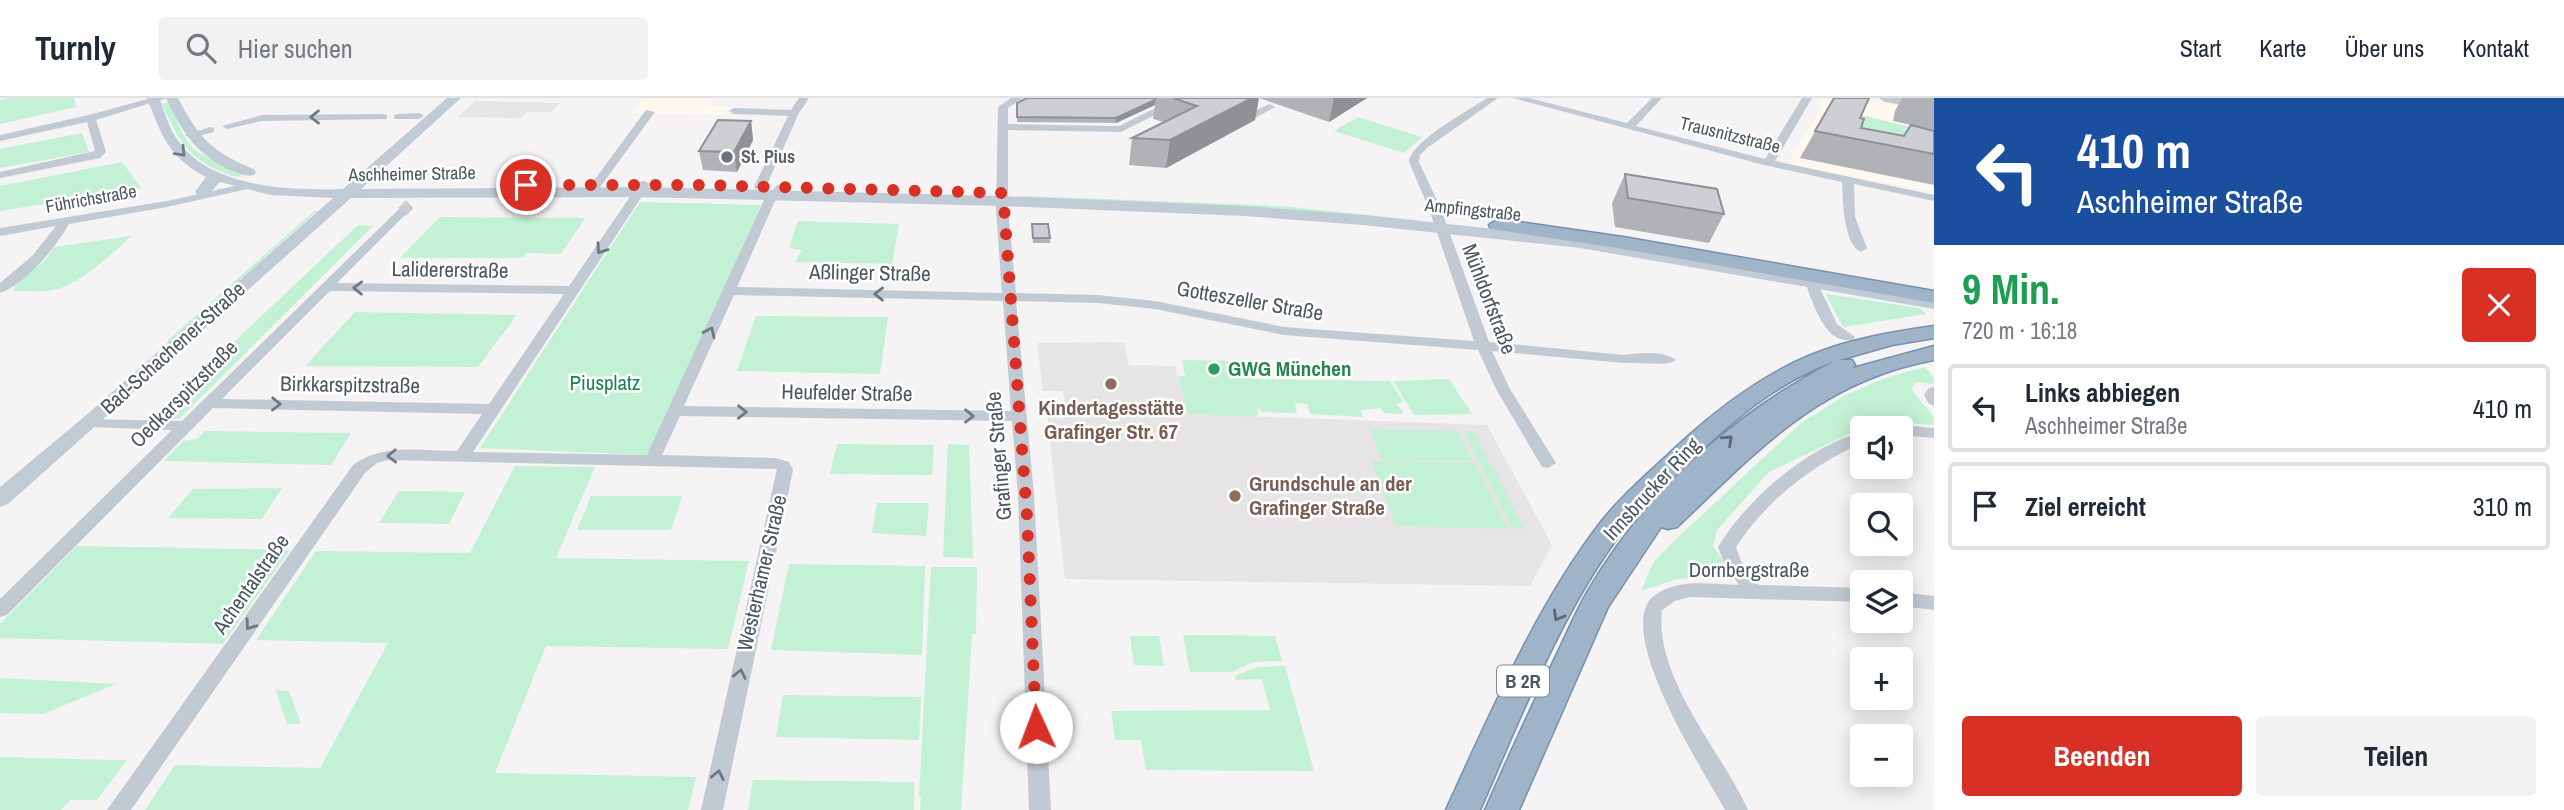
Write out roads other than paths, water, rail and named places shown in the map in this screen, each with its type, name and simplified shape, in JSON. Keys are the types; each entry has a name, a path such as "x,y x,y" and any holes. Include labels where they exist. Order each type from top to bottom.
{"highway":[{"path":"1498,225 1623,243 1934,296"},
{"path":"1934,321 1840,332 1822,345 1769,370 1712,406 1668,444 1632,485 1626,532 1663,524 1762,437 1813,397 1858,374 1897,361 1934,353"},
{"name":"Innsbrucker Ring","path":"1502,810 1626,532 1699,438 1783,374 1844,348 1934,331"},
{"name":"Innsbrucker Ring","path":"1463,810 1541,645 1592,557 1656,514 1732,435 1776,401 1843,365 1879,354 1934,343"}],"main road":[{"path":"172,98 190,135 205,152 247,181"},
{"path":"341,190 440,98"},
{"path":"157,99 173,144 189,161 214,174 284,192 341,190 454,98"},
{"path":"203,192 213,181 214,174"},
{"name":"Aschheimer Straße","path":"341,190 760,187 778,191"},
{"name":"Aschheimer Straße","path":"341,190 428,193 594,188"},
{"name":"Aschheimer Straße","path":"641,188 1002,197"},
{"name":"Bad-Schachener-Straße","path":"0,499 82,420 341,190"},
{"name":"Ampfingstraße","path":"1002,197 1498,225 1621,235 1934,290"},
{"name":"Ampfingstraße","path":"1439,223 1580,243 1934,304"},
{"name":"Bad-Schachener-Straße","path":"0,482 82,420"}],"street":[{"path":"776,113 784,98"},
{"path":"760,187 794,113 804,98"},
{"path":"1003,127 1121,129 1184,98"},
{"path":"1204,98 1255,115 1270,107 1254,102"},
{"name":"Mühldorfstraße","path":"1493,98 1434,138 1413,158 1483,346 1503,389 1548,463"},
{"name":"Trausnitzstraße","path":"1518,98 1768,163 1934,198"},
{"path":"1629,127 1657,98"},
{"path":"1768,163 1807,98"},
{"path":"1885,98 1934,107"},
{"path":"0,138 91,118 157,99"},
{"name":"Grafinger Straße","path":"1012,99 1003,107 1002,197 1030,560 1040,810"},
{"path":"734,111 794,113"},
{"path":"594,188 650,112"},
{"path":"398,117 419,116"},
{"path":"227,126 262,118 383,117"},
{"path":"0,175 96,156 101,152 91,118"},
{"path":"190,135 209,130"},
{"name":"Führichstraße","path":"188,199 203,192 247,181"},
{"name":"Führichstraße","path":"0,232 188,199 247,181"},
{"path":"1848,181 1849,218 1861,248"},
{"path":"460,457 641,188"},
{"path":"460,457 652,461 769,202 778,191"},
{"name":"Oedkarspitzstraße","path":"0,610 406,208 428,193"},
{"path":"0,289 51,243 64,222"},
{"path":"1811,282 1840,332"},
{"name":"Lalidererstraße","path":"326,287 574,290"},
{"name":"Aßlinger Straße","path":"728,291 1010,297"},
{"name":"Gotteszeller Straße","path":"1010,297 1126,301 1284,331 1624,359 1640,357 1669,360"},
{"name":"Birkkarspitzstraße","path":"208,403 490,409"},
{"name":"Heufelder Straße","path":"674,411 1019,416"},
{"path":"82,420 185,426"},
{"path":"1913,431 1934,433"},
{"path":"1753,590 1733,563 1727,547 1736,531 1787,480 1850,444"},
{"name":"Achentalstraße","path":"118,810 359,469 372,459 388,455 460,457"},
{"name":"Westerhamer Straße","path":"652,461 776,463 785,470 712,810"},
{"name":"Dornbergstraße","path":"1737,810 1658,664 1650,635 1653,608 1674,593 1689,590 1850,594"},
{"path":"1913,601 1934,603"}],"tunnel":[{"path":"402,212 410,204"}],"place":[{"name":"St. Pius","path":"727,157"},
{"name":"GWG München","path":"1214,369"},
{"name":"Kindertagesstätte Grafinger Str. 67","path":"1111,384"},
{"name":"Grundschule an der Grafinger Straße","path":"1235,496"}],"park label":[{"name":"Piusplatz","path":"605,383"}]}
